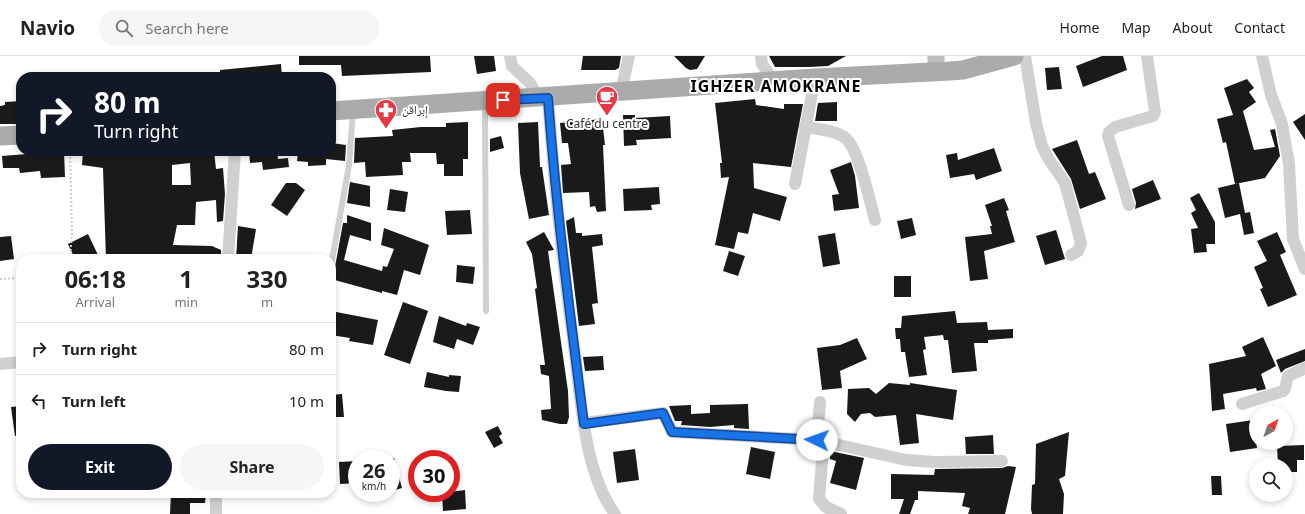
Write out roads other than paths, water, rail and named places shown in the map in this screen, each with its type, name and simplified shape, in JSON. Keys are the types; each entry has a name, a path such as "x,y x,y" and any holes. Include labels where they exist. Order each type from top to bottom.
{"main road":[{"path":"336,111 544,98 815,78 936,64 963,70 1014,56"},
{"path":"0,136 16,135"}],"street":[{"path":"510,56 512,66 544,98 552,150 565,280 584,424 596,473 609,506 615,514"},
{"path":"621,92 629,56"},
{"path":"761,56 762,64 774,81"},
{"path":"1025,56 1036,123 1042,146 1048,158 1065,183 1080,243 1078,251 1071,255"},
{"path":"1129,205 1108,132 1115,127 1153,116 1155,112 1147,56"},
{"path":"1262,56 1271,95 1282,124 1289,164 1293,238 1305,269"},
{"path":"795,184 815,78"},
{"path":"806,127 844,136 849,141 856,152 875,220"},
{"path":"228,254 235,156"},
{"path":"0,364 16,362"},
{"path":"1242,404 1283,391 1286,389 1288,376 1305,368"},
{"path":"820,402 817,440 823,449 819,499 826,507 841,514"},
{"path":"584,424 663,413 672,432 817,440 906,460 935,462 1002,461"},
{"path":"216,498 216,514"}],"lane":[{"path":"484,102 486,311"},
{"path":"333,254 349,165 353,109"}],"place":[{"name":"Café du centre","path":"607,116"},
{"name":"إبراقن","path":"386,130"}],"district":[{"name":"IGHZER AMOKRANE","path":"776,86"}]}
